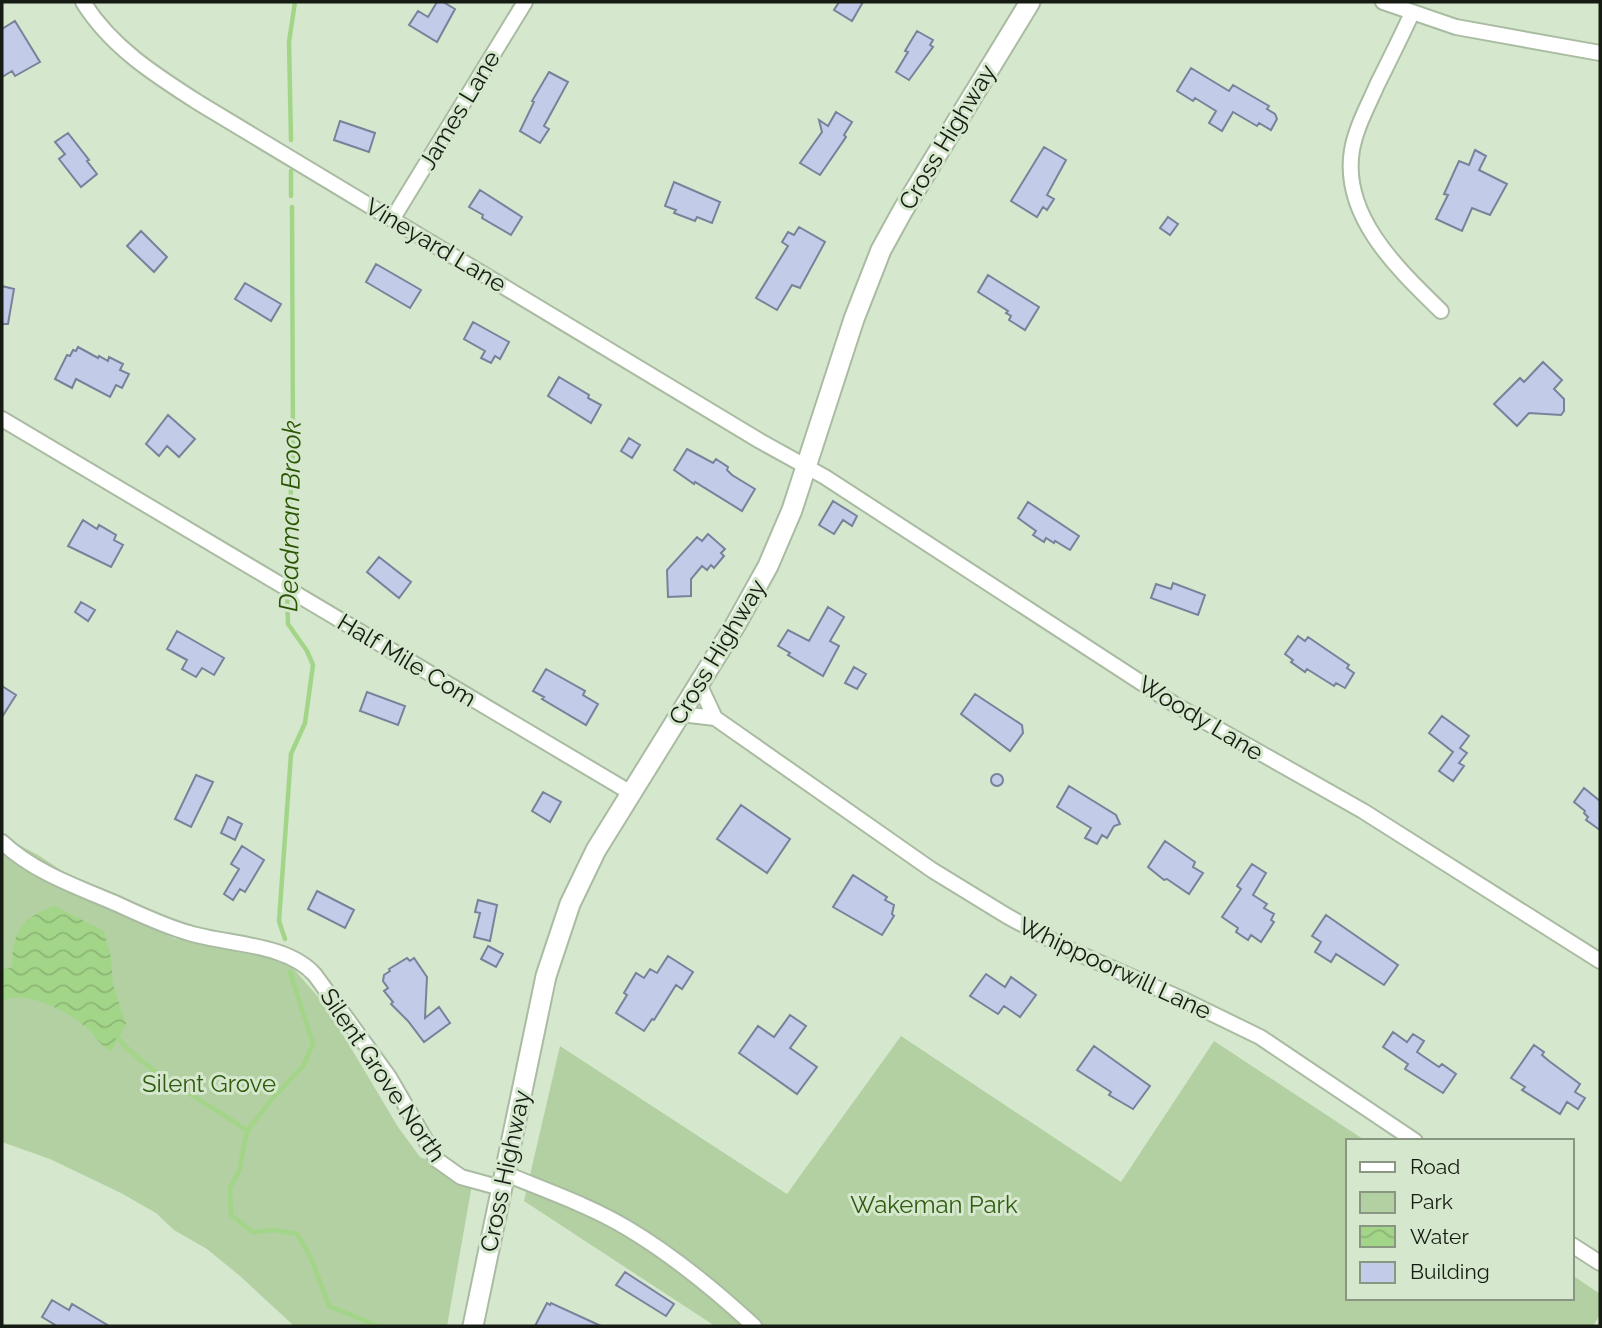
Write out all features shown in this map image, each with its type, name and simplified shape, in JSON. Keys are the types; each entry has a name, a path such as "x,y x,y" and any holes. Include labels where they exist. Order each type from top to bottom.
{"street":[{"name":"Vineyard Lane","path":"83,2 118,46 164,80 806,467"},
{"name":"James Lane","path":"393,218 525,2"},
{"name":"Cross Highway","path":"474,1326 546,976 561,928 586,867 745,608 773,555 789,518 850,328 881,250 1030,2"},
{"path":"1383,2 1479,32 1600,53"},
{"path":"1412,13 1356,135 1351,158 1352,182 1361,214 1372,233 1419,290 1441,311"},
{"name":"Half Mile Com","path":"2,419 631,793"},
{"name":"Woody Lane","path":"806,467 1174,704 1363,811 1600,961"},
{"name":"Whippoorwill Lane","path":"699,684 715,718"},
{"name":"Whippoorwill Lane","path":"681,714 715,718 932,870 1017,922 1066,948 1260,1037 1412,1139"},
{"name":"Silent Grove North","path":"2,842 23,860 48,875 166,925 190,934 273,952 301,961 315,975 389,1077 437,1160 461,1177 502,1181 624,1226 711,1286 754,1326"},
{"path":"1574,1246 1600,1263"}],"green space":[{"name":"Silent Grove","path":"2,836 38,855 123,911 175,939 245,947 285,959 326,1006 398,1127 420,1157 473,1179 447,1326 294,1326 240,1276 207,1249 174,1230 156,1213 50,1159 2,1142"},
{"name":"Wakeman Park","path":"901,1036 1121,1182 1214,1041 1363,1139 1346,1139 1346,1300 1574,1300 1574,1276 1600,1294 1600,1315 1593,1326 715,1326 524,1201 560,1046 787,1194"}],"water":[{"path":"55,906 104,931 111,957 113,984 126,1024 111,1051 66,1013 33,999 11,998 2,1001 2,970 12,967 14,945 21,928 34,915"}],"building":[{"path":"437,2 443,2 455,9 437,42 409,25 418,11 428,17"},
{"path":"839,2 863,2 852,21 834,10"},
{"path":"15,21 40,62 15,76 12,71 2,77 2,29"},
{"path":"917,31 933,40 930,45 933,47 909,80 896,72"},
{"path":"1191,68 1229,91 1233,85 1269,106 1267,109 1275,114 1277,119 1271,130 1259,123 1257,126 1233,112 1222,131 1209,123 1216,111 1177,91"},
{"path":"549,72 568,82 544,126 549,129 540,143 520,131 534,102 532,101"},
{"path":"836,112 852,122 844,135 846,137 820,175 800,163 822,132 819,120 828,126"},
{"path":"340,121 375,133 369,152 334,140"},
{"path":"68,133 97,174 81,187 59,159 65,154 55,142"},
{"path":"1044,147 1066,160 1047,195 1054,199 1047,210 1043,207 1037,217 1011,201"},
{"path":"1475,150 1486,156 1479,170 1507,184 1490,215 1472,208 1462,231 1436,219 1448,195 1444,194 1459,161 1469,165"},
{"path":"674,182 720,202 712,223 697,217 695,221 674,213 676,210 665,206"},
{"path":"480,190 522,217 511,235 469,207"},
{"path":"1168,217 1178,224 1170,235 1160,228"},
{"path":"799,227 825,242 800,288 792,285 777,310 756,298 788,246 782,242 788,232 794,235"},
{"path":"141,231 167,257 154,272 127,246"},
{"path":"376,264 421,290 410,308 366,282"},
{"path":"988,275 1039,307 1025,330 1009,320 1011,316 1006,313 1008,311 978,292"},
{"path":"245,283 281,304 271,321 235,299"},
{"path":"2,286 14,289 8,324 2,324"},
{"path":"473,322 509,342 500,359 495,356 491,363 481,358 485,351 464,339"},
{"path":"78,347 98,358 99,356 108,361 109,357 123,364 120,370 129,374 122,388 116,385 110,397 76,379 72,388 55,379 67,355 70,356"},
{"path":"1543,362 1562,380 1554,389 1564,399 1564,411 1561,415 1529,413 1517,426 1494,404 1520,378 1524,382"},
{"path":"559,377 601,405 591,423 548,396"},
{"path":"168,415 195,439 179,457 167,446 159,456 146,444"},
{"path":"629,438 640,445 632,458 621,451"},
{"path":"687,449 713,463 716,459 728,467 727,470 732,475 755,489 742,511 674,470"},
{"path":"833,501 857,516 852,526 843,520 834,534 819,525"},
{"path":"1028,502 1079,536 1070,550 1046,538 1044,542 1033,535 1036,531 1018,518"},
{"path":"83,520 97,529 99,525 116,535 114,540 123,545 111,567 68,546"},
{"path":"708,534 725,549 721,553 724,556 714,568 711,565 707,570 702,566 691,579 691,596 668,597 667,570 697,537 702,541"},
{"path":"379,557 411,582 399,598 367,572"},
{"path":"1173,583 1205,595 1198,615 1151,598 1156,584 1171,589"},
{"path":"81,602 95,610 88,621 75,612"},
{"path":"828,607 844,617 830,641 839,646 823,676 778,646 788,630 809,641"},
{"path":"177,631 224,658 214,675 202,668 196,677 182,669 187,660 167,649"},
{"path":"1298,636 1305,641 1308,637 1349,665 1347,668 1354,673 1345,688 1336,683 1334,686 1291,662 1293,660 1285,654"},
{"path":"854,667 866,674 857,689 845,683"},
{"path":"546,669 585,691 583,695 598,704 586,725 533,691"},
{"path":"2,686 16,695 2,717"},
{"path":"367,692 405,706 398,725 360,711"},
{"path":"975,694 1022,725 1023,733 1010,751 961,714"},
{"path":"1442,716 1469,736 1460,748 1467,753 1459,763 1464,766 1453,781 1439,771 1453,752 1429,733"},
{"path":"997,774 1003,780 997,786 991,780"},
{"path":"196,775 213,782 191,827 175,819"},
{"path":"1069,786 1116,815 1120,824 1114,826 1107,838 1102,835 1097,844 1085,838 1091,828 1057,807"},
{"path":"1584,788 1600,801 1600,830 1586,820 1588,817 1585,811 1574,802"},
{"path":"543,792 561,802 550,822 532,811"},
{"path":"741,805 790,839 767,873 717,839"},
{"path":"228,817 242,824 235,840 221,833"},
{"path":"1165,841 1195,862 1193,867 1203,873 1189,894 1148,867"},
{"path":"242,846 264,860 245,892 240,889 233,900 224,894 239,869 231,864"},
{"path":"1252,864 1266,873 1253,895 1267,904 1264,908 1274,914 1271,920 1274,922 1261,942 1251,935 1248,940 1236,932 1238,928 1222,917 1241,889 1237,886"},
{"path":"853,875 887,897 885,900 894,905 894,916 882,935 833,907"},
{"path":"317,891 354,910 345,928 308,909"},
{"path":"478,900 497,905 490,941 474,937 480,913 475,912"},
{"path":"1326,915 1398,965 1384,985 1336,954 1331,962 1315,952 1321,942 1312,936"},
{"path":"488,946 503,954 496,967 481,959"},
{"path":"668,956 693,972 682,989 676,985 644,1031 616,1013 636,973 644,978 650,969 657,973"},
{"path":"407,958 410,961 414,958 427,977 425,1018 439,1007 450,1023 424,1042 391,1004 393,1002 384,991 388,988 383,981 384,975"},
{"path":"986,974 1005,987 1011,977 1036,995 1020,1017 1004,1006 998,1014 970,996"},
{"path":"790,1015 806,1026 790,1048 817,1067 797,1094 739,1053 758,1026 774,1037"},
{"path":"1393,1032 1407,1042 1413,1034 1424,1041 1417,1052 1439,1067 1442,1064 1456,1074 1443,1093 1405,1069 1408,1064 1383,1047"},
{"path":"1534,1045 1544,1052 1542,1055 1549,1061 1580,1084 1575,1092 1585,1098 1578,1109 1567,1102 1560,1114 1522,1090 1525,1087 1511,1078"},
{"path":"1094,1046 1150,1086 1133,1109 1109,1095 1111,1092 1077,1070"},
{"path":"625,1272 674,1304 666,1316 616,1285"},
{"path":"52,1300 69,1310 72,1304 109,1326 57,1326 42,1317"},
{"path":"547,1303 551,1303 601,1326 535,1326"}],"waterway":[{"name":"Deadman Brook","path":"291,140 289,42 295,2"},
{"name":"Deadman Brook","path":"291,171 291,196"},
{"name":"Deadman Brook","path":"286,584 293,451 292,207"},
{"name":"Deadman Brook","path":"285,939 279,921 291,754 305,723 313,665 307,651 288,624 287,593"},
{"name":"Deadman Brook","path":"290,972 313,1044 303,1066 247,1131 239,1171 230,1188 231,1215 253,1232 274,1230 297,1234 311,1258 329,1306 378,1326"},
{"path":"116,1035 141,1061 247,1131"}]}
